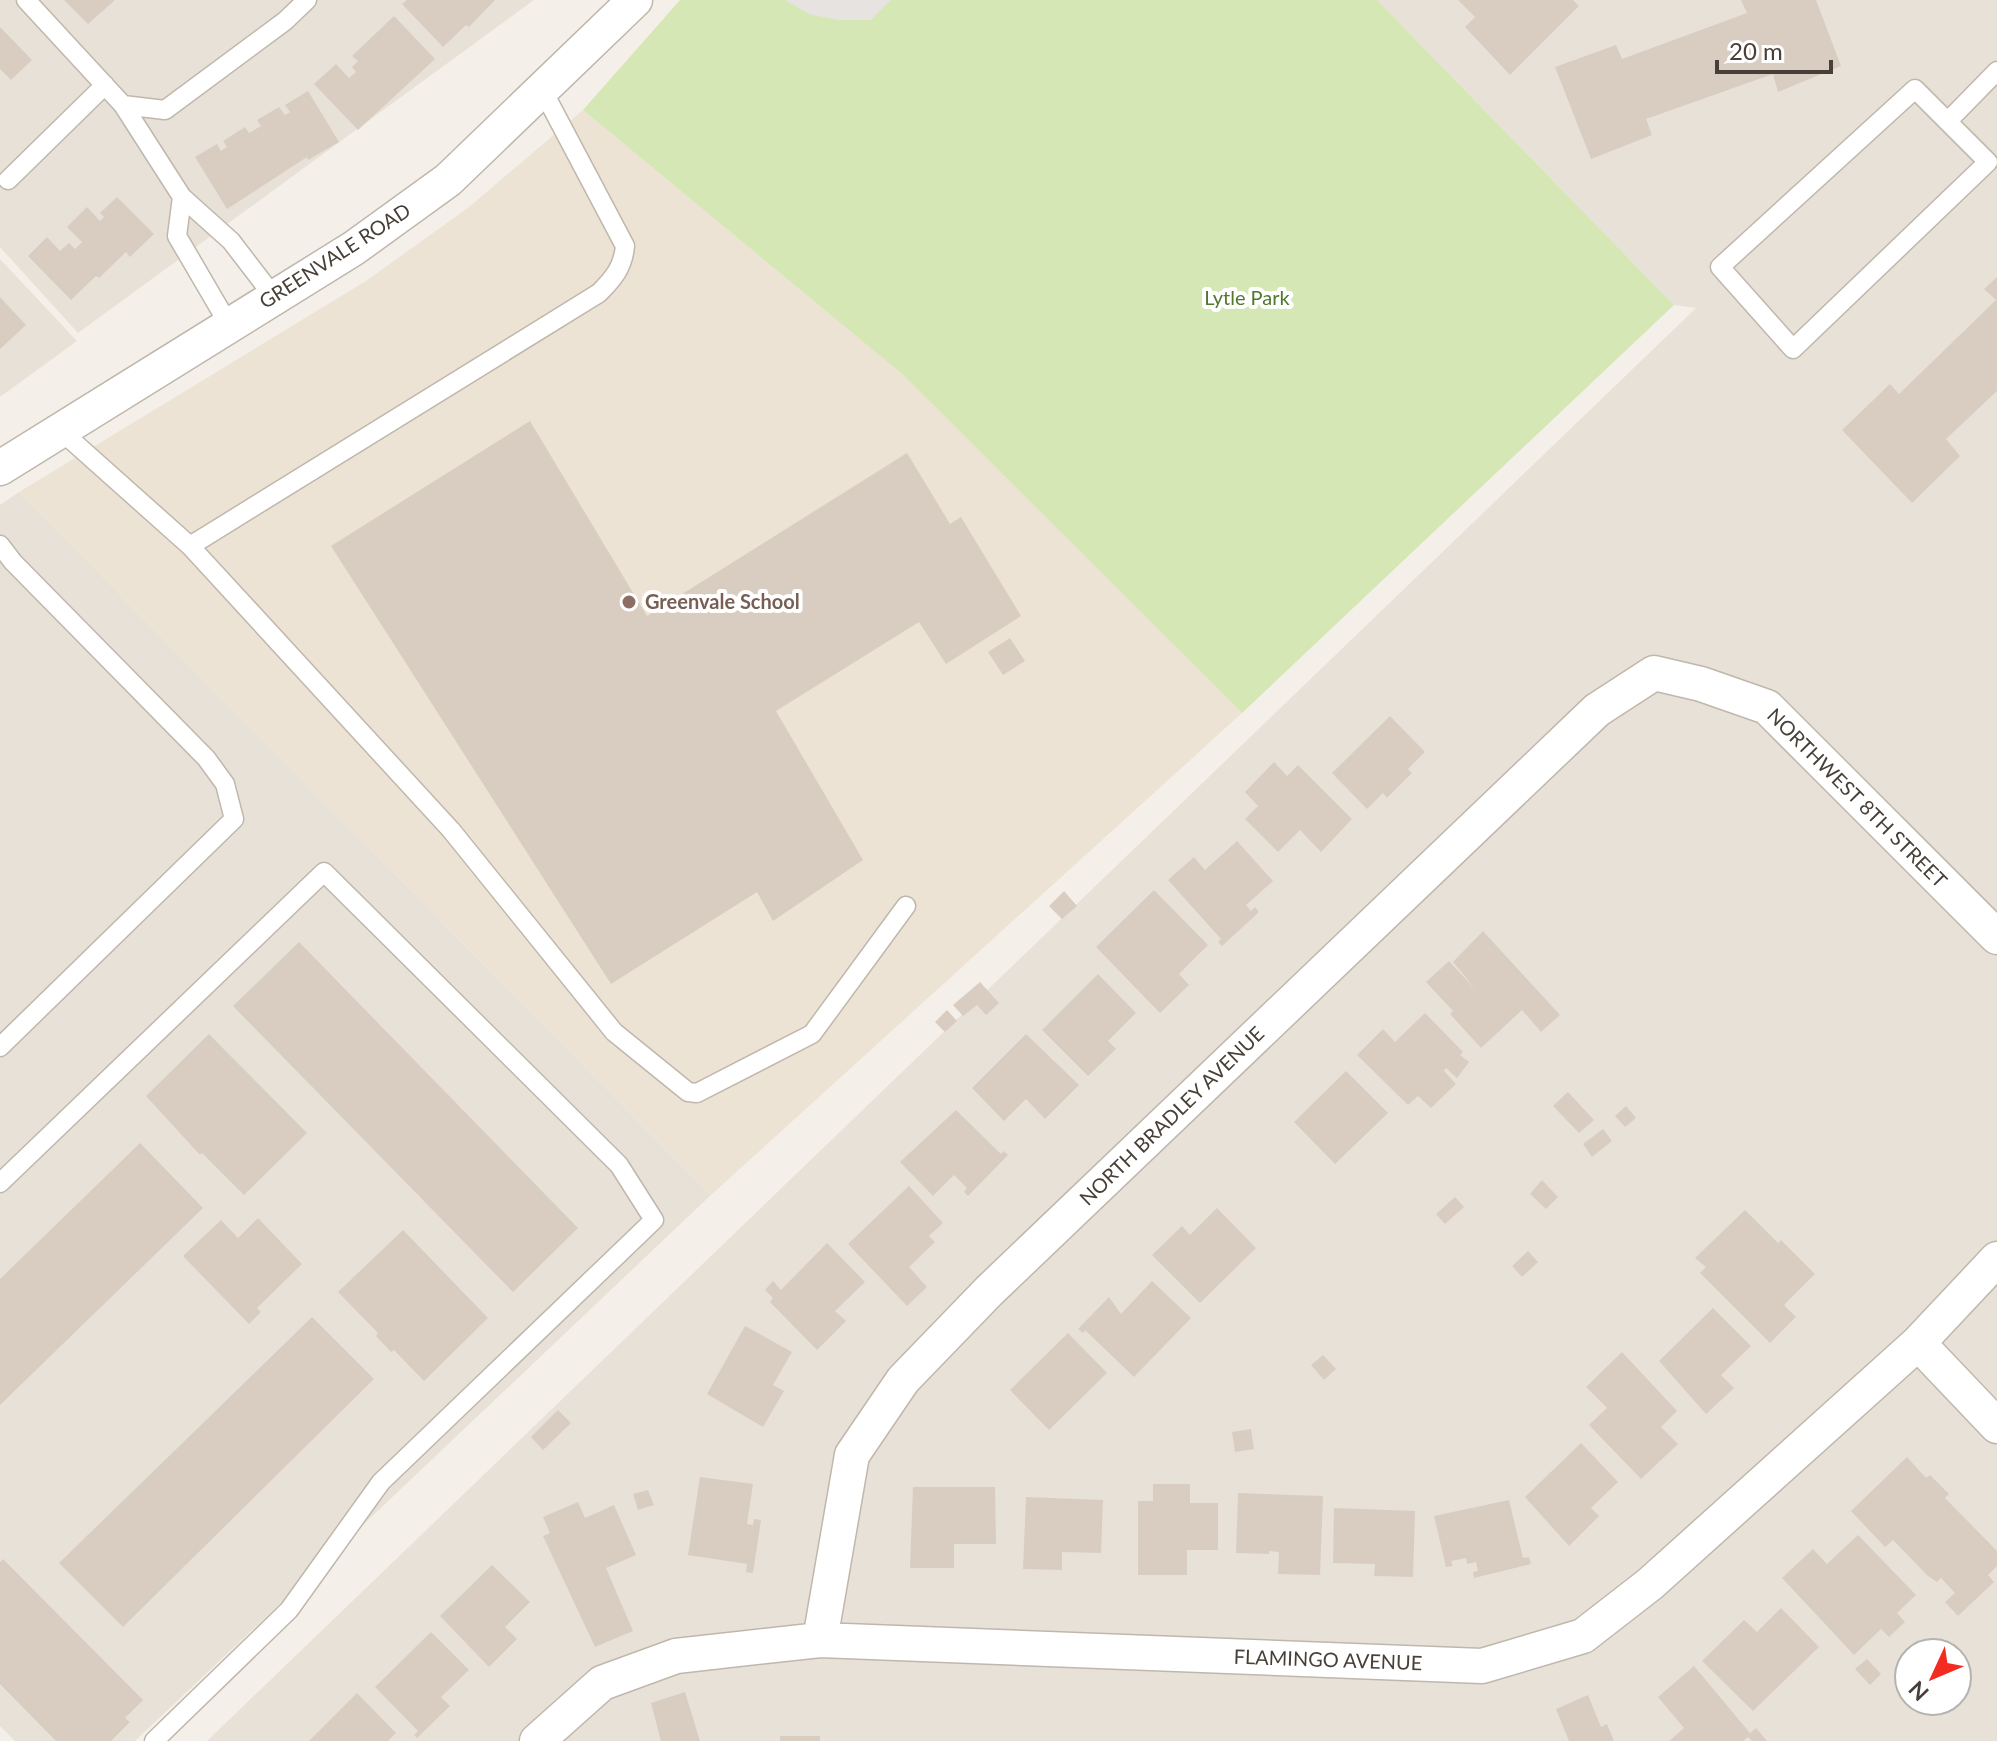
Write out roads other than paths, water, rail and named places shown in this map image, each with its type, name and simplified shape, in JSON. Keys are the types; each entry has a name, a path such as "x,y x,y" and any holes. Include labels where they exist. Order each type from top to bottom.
{"street":[{"name":"GREENVALE ROAD","path":"0,468 354,248 448,180 635,0"},
{"name":"NORTHWEST 8TH STREET","path":"1654,673 1701,684 1767,707 1997,937"},
{"name":"NORTH BRADLEY AVENUE","path":"820,1640 852,1455 903,1380 989,1291 1597,710 1654,673"},
{"name":"FLAMINGO AVENUE","path":"537,1741 602,1683 676,1656 820,1640 1482,1666 1583,1636 1650,1584 1918,1343 1997,1259"},
{"path":"1918,1343 1997,1426"}],"lane":[{"path":"26,0 123,105 182,197 231,241 274,297"},
{"path":"123,105 165,110 285,21 307,0"},
{"path":"1948,121 1997,71"},
{"path":"8,180 105,85"},
{"path":"190,546 599,293 615,277 624,262 625,246 542,89"},
{"path":"1915,89 1948,121 1988,162 1793,349 1720,267 1915,89"},
{"path":"182,197 177,236 229,325"},
{"path":"60,430 190,546 451,830 614,1032 688,1092 697,1093 812,1034 906,906"},
{"path":"0,545 13,562 206,758 225,784 234,819 0,1047"},
{"path":"0,1183 324,872 619,1165 654,1220 381,1482 289,1610 154,1741"}],"place":[{"name":"Greenvale School","path":"629,602"}],"park label":[{"name":"Lytle Park","path":"1247,298"}]}
